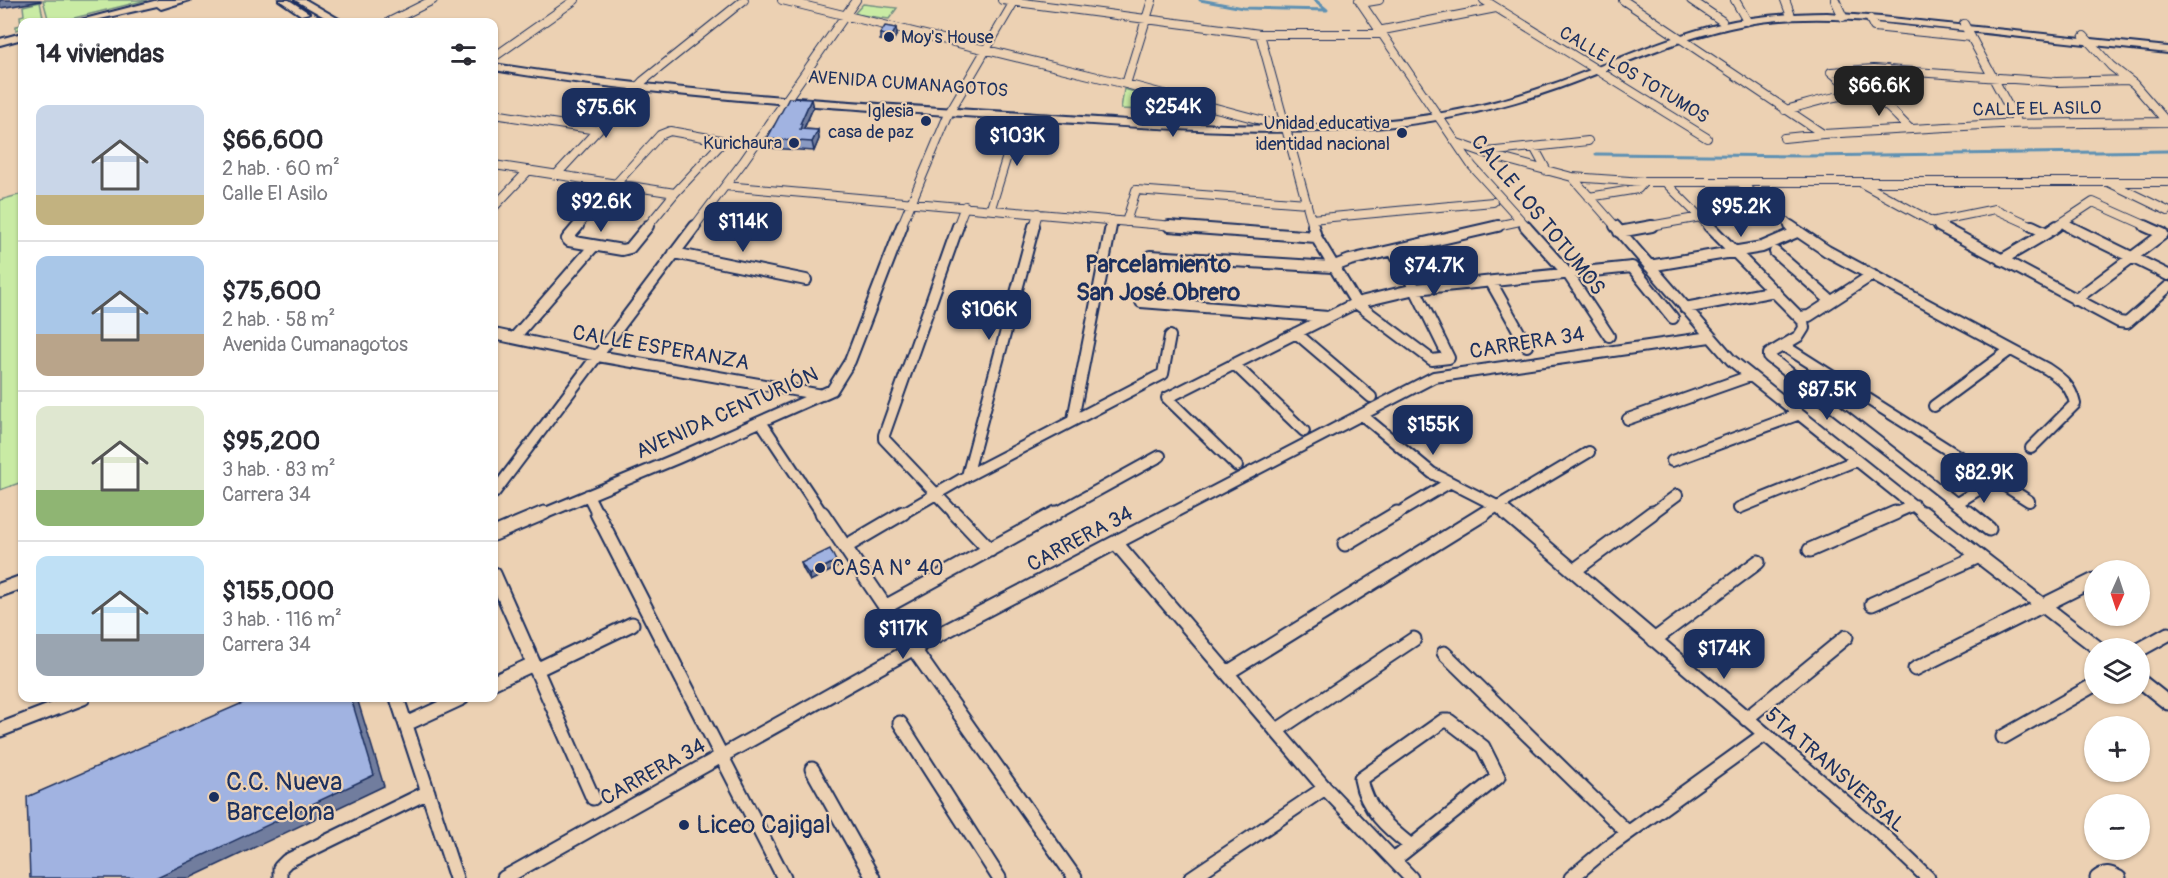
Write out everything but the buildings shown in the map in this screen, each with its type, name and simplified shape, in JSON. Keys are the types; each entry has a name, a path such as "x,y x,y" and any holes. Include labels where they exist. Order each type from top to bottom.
{"street":[{"path":"95,18 169,0"},
{"path":"112,18 186,0"},
{"path":"283,0 312,18"},
{"path":"299,0 332,18"},
{"path":"397,18 433,0"},
{"path":"498,56 575,0"},
{"path":"556,175 640,84 744,0"},
{"path":"782,0 1126,84 1268,122"},
{"path":"498,488 725,186 856,0"},
{"path":"1002,0 1260,34 1379,32 1496,8"},
{"path":"1126,84 1152,0"},
{"path":"1360,2 1379,0"},
{"name":"CALLE LOS TOTUMOS","path":"1484,0 1707,138"},
{"path":"1623,0 1785,111 1823,134"},
{"path":"1691,0 1722,21"},
{"path":"1735,0 1745,19"},
{"path":"1785,0 1790,14"},
{"path":"1835,0 1842,15"},
{"name":"AVENIDA CENTURIÓN","path":"498,532 832,390 850,361 911,201 951,109 1014,1"},
{"name":"CALLE LOS TOTUMOS","path":"1360,2 1472,166 1568,274 1609,336"},
{"name":"AVENIDA CUMANAGOTOS","path":"498,68 574,81 640,84 951,109 1019,117 1346,127 1505,102 1722,21 1790,14 1842,15 1967,30"},
{"name":"AVENIDA CUMANAGOTOS","path":"1842,15 1967,30 2168,44"},
{"name":"AVENIDA CUMANAGOTOS","path":"1677,37 1745,19"},
{"path":"1967,30 2018,124"},
{"path":"1260,34 1316,237 1332,267 1356,303 1432,360 1449,358 1415,289 1393,251"},
{"path":"2086,39 2168,122"},
{"name":"AVENIDA CUMANAGOTOS","path":"2086,39 2168,50"},
{"path":"0,44 18,40"},
{"name":"AVENIDA CUMANAGOTOS","path":"498,60 640,84"},
{"path":"1859,95 1832,72 1864,68 1886,69 2072,84 2129,80"},
{"path":"1886,69 1915,90"},
{"path":"1785,111 1859,95 1875,98 1909,128"},
{"name":"AVENIDA CUMANAGOTOS","path":"951,109 1268,122 1285,126"},
{"path":"498,115 597,130"},
{"path":"990,208 1019,117"},
{"name":"CALLE EL ASILO","path":"1784,138 1909,128 2168,122"},
{"path":"664,132 720,140 720,144 675,193 630,248 622,250 594,246 569,241 567,238 664,132"},
{"path":"1484,153 1588,141"},
{"path":"1457,143 1484,153 1572,177 1644,182 1863,184 2168,182"},
{"path":"1534,147 1547,171"},
{"path":"498,166 675,193"},
{"path":"498,203 529,170"},
{"path":"1572,177 1710,337 1750,376 1855,461 2085,638"},
{"path":"1589,197 1638,189 1644,182"},
{"path":"2107,182 2168,211"},
{"path":"1666,183 1800,317 1804,328 1799,336 1769,354 1769,357 1989,528"},
{"path":"1742,183 1797,232 1872,275 2048,369 2064,381 2074,396 2075,404 2031,448"},
{"path":"1863,184 2119,322 2127,323 2168,287"},
{"path":"725,186 990,208 1252,234 1316,237"},
{"path":"1126,222 1133,193 1142,190 1306,203"},
{"path":"1311,219 1493,202"},
{"path":"2001,260 2096,202 2165,235"},
{"path":"965,206 884,439 990,550"},
{"path":"1930,222 1995,210 2047,233"},
{"path":"967,476 1038,213"},
{"path":"1619,232 1701,218"},
{"path":"1073,419 1112,220"},
{"path":"1150,256 1332,267 1520,221"},
{"path":"2062,223 2168,275"},
{"path":"1649,266 1736,253 1762,247 1797,232"},
{"path":"2075,300 2165,235"},
{"path":"514,338 594,246"},
{"path":"1775,252 1831,301"},
{"path":"674,253 806,280"},
{"path":"1237,466 1167,398 1356,303 1415,289 1632,267 1673,318"},
{"path":"1800,317 1809,316 1872,275"},
{"path":"1491,282 1527,346"},
{"path":"1685,308 1775,291"},
{"path":"1142,302 1328,317"},
{"path":"1296,333 1371,397"},
{"name":"CALLE ESPERANZA","path":"498,336 598,356 822,395"},
{"path":"845,547 967,476 1163,374 1170,336"},
{"name":"CARRERA 34","path":"504,878 914,648 1434,377 1710,337"},
{"path":"1784,346 2029,501"},
{"path":"1934,406 2010,350"},
{"path":"1234,364 1304,431"},
{"path":"1628,419 1750,376"},
{"name":"5TA TRANSVERSAL","path":"1362,415 1424,466 1449,483 1497,506 1575,570 1764,735 1881,833 1928,878"},
{"path":"1672,461 1797,415"},
{"path":"761,422 885,607 1075,878"},
{"path":"1227,673 1497,506 1589,452"},
{"path":"885,607 1160,456"},
{"path":"1739,508 1855,461"},
{"path":"1957,504 1996,479"},
{"path":"1345,544 1449,483"},
{"path":"588,495 784,878"},
{"path":"1575,570 1677,495"},
{"path":"1810,550 1914,505"},
{"path":"1116,543 1325,788 1411,878"},
{"path":"1872,604 1977,556"},
{"path":"1654,640 1758,562"},
{"path":"0,590 18,583"},
{"path":"498,583 593,798"},
{"path":"1915,669 2084,585"},
{"path":"498,680 632,624"},
{"path":"2150,644 2168,634"},
{"path":"1746,719 1846,637"},
{"path":"1276,731 1414,639"},
{"path":"1444,653 1628,833"},
{"path":"2150,689 2168,703"},
{"path":"2003,737 2084,691"},
{"path":"0,730 73,702"},
{"path":"398,702 456,878"},
{"path":"406,724 453,702"},
{"path":"1394,860 1498,777 1483,747 1449,721 1443,721 1361,779 1361,788 1373,809 1411,846"},
{"path":"900,723 999,878"},
{"path":"1571,878 1628,833 1764,735"},
{"path":"812,769 873,878"},
{"path":"1191,878 1325,788"},
{"path":"280,878 280,867 287,861 428,792"},
{"path":"2097,878 2102,873 2110,873 2119,878"}],"green space":[{"path":"43,0 147,0 74,18 48,18"},
{"path":"40,2 43,18 20,18 24,15 23,6"},
{"path":"863,4 897,8 889,19 854,14"},
{"path":"1124,89 1212,113 1121,109"},
{"path":"18,195 18,483 0,490 0,200"}],"waterway":[{"path":"1200,0 1243,8 1327,10 1315,0"},
{"path":"1596,154 1807,156 2168,151"}],"place":[{"name":"Moy's House","path":"889,37"},
{"name":"Iglesia casa de paz","path":"926,121"},
{"name":"Unidad educativa identidad nacional","path":"1402,133"},
{"name":"Kurichaura","path":"794,143"},
{"name":"CASA N° 40","path":"820,568"},
{"name":"C.C. Nueva Barcelona","path":"214,797"},
{"name":"Liceo Cajigal","path":"684,825"}],"district":[{"name":"Parcelamiento San José Obrero","path":"1158,278"}]}
